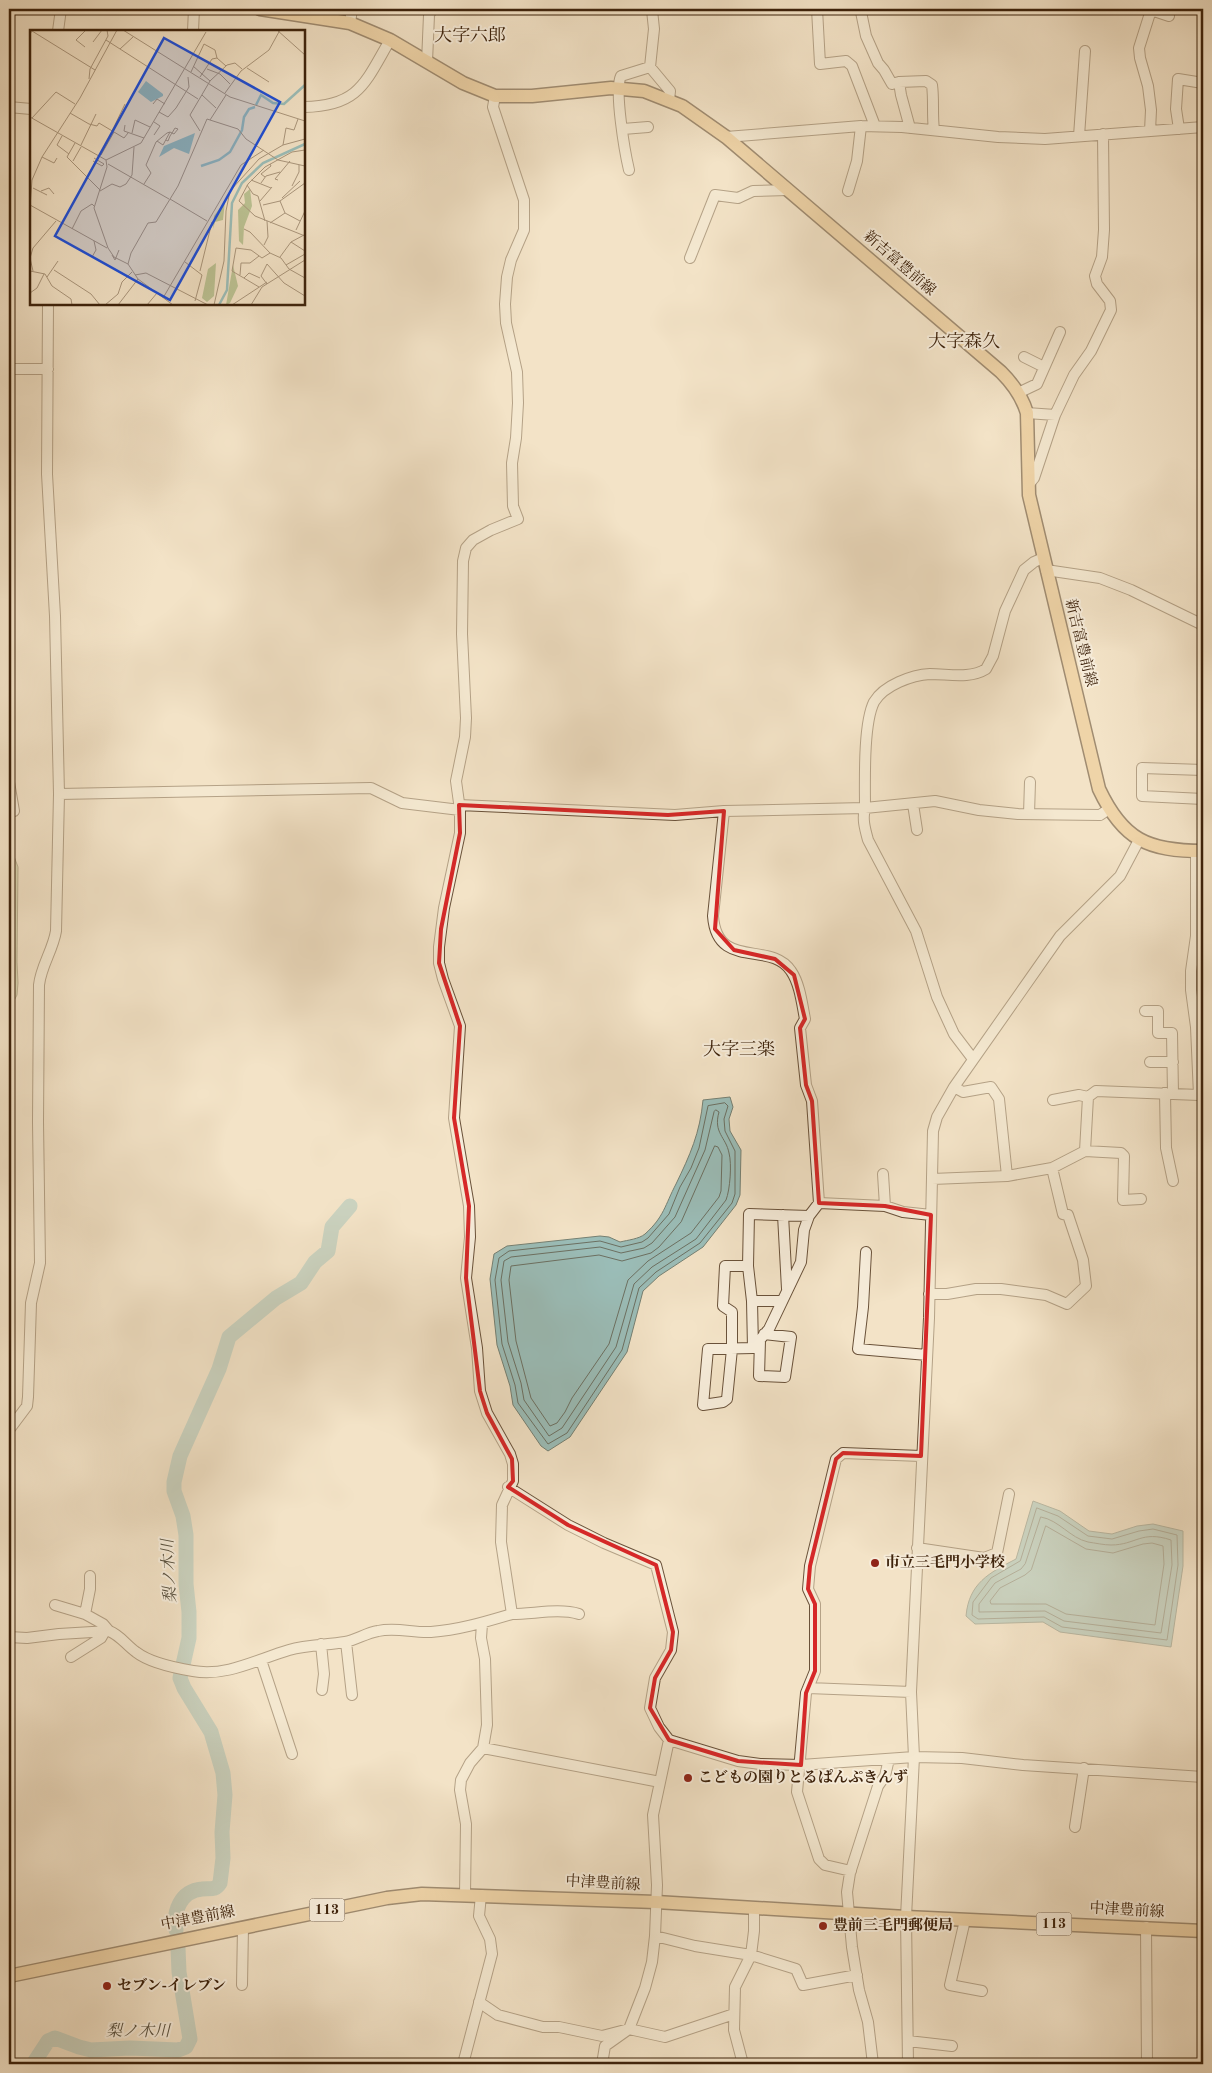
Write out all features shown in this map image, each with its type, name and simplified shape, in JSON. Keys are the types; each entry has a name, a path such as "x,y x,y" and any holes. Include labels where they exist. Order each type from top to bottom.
{"main road":[{"name":"新吉富豊前線","path":"260,9 350,23 390,40 463,83 494,96 532,96 618,88 644,91 682,106 726,137 1001,372 1018,393 1027,413 1029,495 1099,789 1109,809 1123,826 1139,840 1164,849 1199,851"},
{"name":"中津豊前線","path":"9,1976 408,1894 465,1894 656,1902 754,1909 1203,1931"}],"street":[{"path":"58,30 61,9"},
{"path":"193,30 194,9"},
{"path":"350,23 352,9"},
{"path":"427,62 429,15 432,9"},
{"path":"817,9 820,64 846,62 852,66 875,126"},
{"path":"863,9 861,12 866,36 878,64 892,84 926,81 932,85 934,130"},
{"path":"652,10 654,30 650,67 670,91 669,100"},
{"path":"1150,131 1151,110 1139,48 1151,10 1169,16"},
{"path":"305,108 333,105 347,99 366,80 390,40"},
{"path":"1079,136 1085,51"},
{"path":"629,170 618,88 621,76 650,67"},
{"path":"1179,129 1176,109 1178,79 1203,83"},
{"path":"899,82 910,128"},
{"path":"494,96 493,107 524,200 524,230 511,260 507,277 505,304 506,323 517,372 518,412 512,463 513,506 518,519 490,530 473,540 466,548 463,561 462,634 466,718 465,737 456,781 460,808 460,833 441,929 439,963 460,1026 454,1118 469,1206 470,1237 466,1278 477,1348 480,1392 487,1413 512,1459 513,1481 508,1487 502,1505 501,1542 512,1614"},
{"path":"9,107 30,109"},
{"path":"848,191 857,161 861,126"},
{"path":"726,137 875,126 998,137 1045,139 1203,127"},
{"path":"623,129 648,128"},
{"path":"1029,484 1034,478 1055,415 1074,375 1091,351 1111,310 1110,301 1097,284 1095,276 1102,257 1104,230 1102,134"},
{"path":"690,258 715,195 738,198 753,191 788,190"},
{"path":"9,1430 28,1403 31,1303 40,1263 39,993 40,980 53,946 56,931 59,794 55,616 47,474 48,305"},
{"path":"1018,393 1037,384 1060,332"},
{"path":"1024,357 1044,367"},
{"path":"9,369 48,368"},
{"path":"1027,413 1055,415"},
{"path":"973,1059 951,1028 938,997 916,931 868,840 863,816 865,808 865,760 871,713 878,697 902,680 913,676 929,674 968,675 980,673 986,669 993,656 1005,611 1024,570 1034,562 1100,578 1131,590 1203,625"},
{"path":"1203,770 1142,768 1142,796 1203,799"},
{"path":"9,782 14,812"},
{"path":"1029,814 1030,782"},
{"path":"59,794 371,788 402,803 460,808 668,815 724,811 865,808 935,801 979,810 1029,814 1100,815 1109,809"},
{"path":"913,804 917,830"},
{"path":"724,811 713,916 715,929 722,940 734,950 775,959 789,968 794,975 805,1019 800,1028 806,1085 812,1102 819,1203 808,1216 804,1230 801,1262 782,1301 759,1341"},
{"path":"908,2064 906,1917 914,1757 911,1692 930,1294 932,1131 937,1116 954,1087 1060,936 1120,876 1139,840"},
{"path":"1052,1100 1079,1095 1088,1097 1096,1091 1201,1095 1192,990 1199,851"},
{"path":"1145,1011 1158,1011 1158,1033 1172,1033 1172,1062 1166,1148 1173,1181"},
{"path":"1150,1062 1172,1062"},
{"path":"954,1087 963,1092 991,1088 999,1099 1007,1176"},
{"path":"1085,1151 1088,1097"},
{"path":"932,1179 1007,1176 1052,1168 1085,1151 1121,1153 1124,1156 1123,1200 1141,1199"},
{"path":"930,1294 947,1294 976,1289 1001,1289 1046,1296 1067,1304 1086,1286 1083,1260 1068,1215 1063,1214 1052,1168"},
{"path":"884,1174 884,1206"},
{"path":"819,1203 884,1206 903,1212 931,1215"},
{"path":"748,1266 725,1266 723,1306 732,1312 732,1350 727,1399 723,1402 703,1405 708,1349 732,1350 759,1341 792,1337 785,1377 759,1376 759,1341 748,1266 750,1214 808,1216"},
{"path":"783,1215 787,1290"},
{"path":"866,1252 863,1307 858,1349 927,1355"},
{"path":"752,1301 782,1301"},
{"path":"851,1871 825,1865 819,1859 797,1792 801,1765 806,1693 815,1671 816,1604 808,1589 810,1566 836,1459 843,1454 921,1456"},
{"path":"508,1487 568,1525 656,1565 673,1632 671,1650 655,1678 650,1708 659,1727 669,1740 738,1761 760,1764 801,1765 914,1757 962,1758 1023,1765 1203,1776"},
{"path":"917,1548 984,1558 997,1553 1009,1494"},
{"path":"85,1614 90,1589 90,1576"},
{"path":"55,1605 85,1614 104,1624 107,1631"},
{"path":"9,1637 27,1638 107,1631 115,1633 137,1653 160,1663 194,1671 211,1672 244,1667 290,1650 321,1644 346,1642 378,1630 399,1629 429,1632 482,1624 512,1614 568,1610 578,1614"},
{"path":"465,1894 466,1824 460,1790 461,1780 470,1763 483,1748 488,1725 482,1624"},
{"path":"72,1656 102,1638 107,1631"},
{"path":"346,1642 352,1695"},
{"path":"321,1644 324,1674 322,1690"},
{"path":"261,1660 292,1754"},
{"path":"808,1688 911,1692"},
{"path":"602,2064 605,2046 629,2029 645,1988 652,1962 656,1902 653,1815 669,1740"},
{"path":"483,1748 660,1782"},
{"path":"873,2064 868,2022 852,1947 847,1892 851,1871 878,1786 885,1776 889,1759"},
{"path":"1075,1827 1084,1768"},
{"path":"463,2064 492,1954 490,1939 479,1916 481,1895"},
{"path":"742,2064 734,2030 735,1987 750,1955 754,1930 754,1909"},
{"path":"965,1920 950,1985 982,1991"},
{"path":"242,1985 243,1927"},
{"path":"1146,1927 1148,2064"},
{"path":"655,1936 695,1946 750,1955 796,1969 803,1985 857,1975"},
{"path":"479,2002 498,2015 543,2027 559,2027 602,2036 629,2029 665,2038 734,2014"},
{"path":"908,2041 952,2046"}],"highlighted area":[{"path":"459,805 668,815 724,811 715,929 734,950 775,959 794,975 805,1019 800,1028 806,1085 812,1101 819,1203 885,1206 931,1215 921,1456 843,1453 836,1459 810,1566 808,1589 815,1604 815,1671 806,1693 801,1765 738,1761 669,1740 650,1708 655,1678 671,1650 673,1632 656,1565 568,1525 508,1487 513,1481 512,1459 487,1413 480,1391 466,1278 469,1206 454,1118 460,1026 439,963 441,929 460,833"}],"green space":[{"path":"9,843 18,867 18,983 17,995 9,1010"}],"water":[{"path":"730,1097 733,1107 729,1119 730,1131 741,1150 740,1195 736,1205 703,1247 659,1276 643,1291 627,1352 570,1437 548,1451 541,1446 513,1405 510,1386 497,1345 490,1279 494,1254 507,1246 600,1236 609,1237 620,1242 643,1236 660,1216 686,1163 697,1133 703,1100"},
{"path":"1033,1501 1060,1511 1089,1531 1112,1534 1137,1526 1153,1524 1183,1531 1183,1566 1171,1647 1060,1632 1043,1622 975,1624 966,1616 971,1595 982,1580 1016,1559"}],"waterway":[{"name":"梨ノ木川","path":"176,1930 177,1910 183,1898 194,1891 214,1888 220,1883 223,1858 222,1832 225,1795 223,1773 211,1732 184,1688 180,1678 189,1638 186,1535 183,1516 174,1491 174,1482 180,1456 219,1369 229,1337 276,1298 301,1283 315,1262 328,1251 332,1227 350,1206"},
{"name":"梨ノ木川","path":"33,2064 48,2041 55,2038 91,2050 130,2048 178,2050 186,2047 190,2039 179,1972 178,1948"}],"place":[{"name":"市立三毛門小学校","path":"875,1563"},
{"name":"こどもの園りとるぱんぷきんず","path":"688,1778"},
{"name":"豊前三毛門郵便局","path":"823,1926"},
{"name":"セブン-イレブン","path":"107,1986"}],"district":[{"name":"大字六郎","path":"470,36"},
{"name":"大字森久","path":"964,342"},
{"name":"大字三楽","path":"739,1050"}]}
